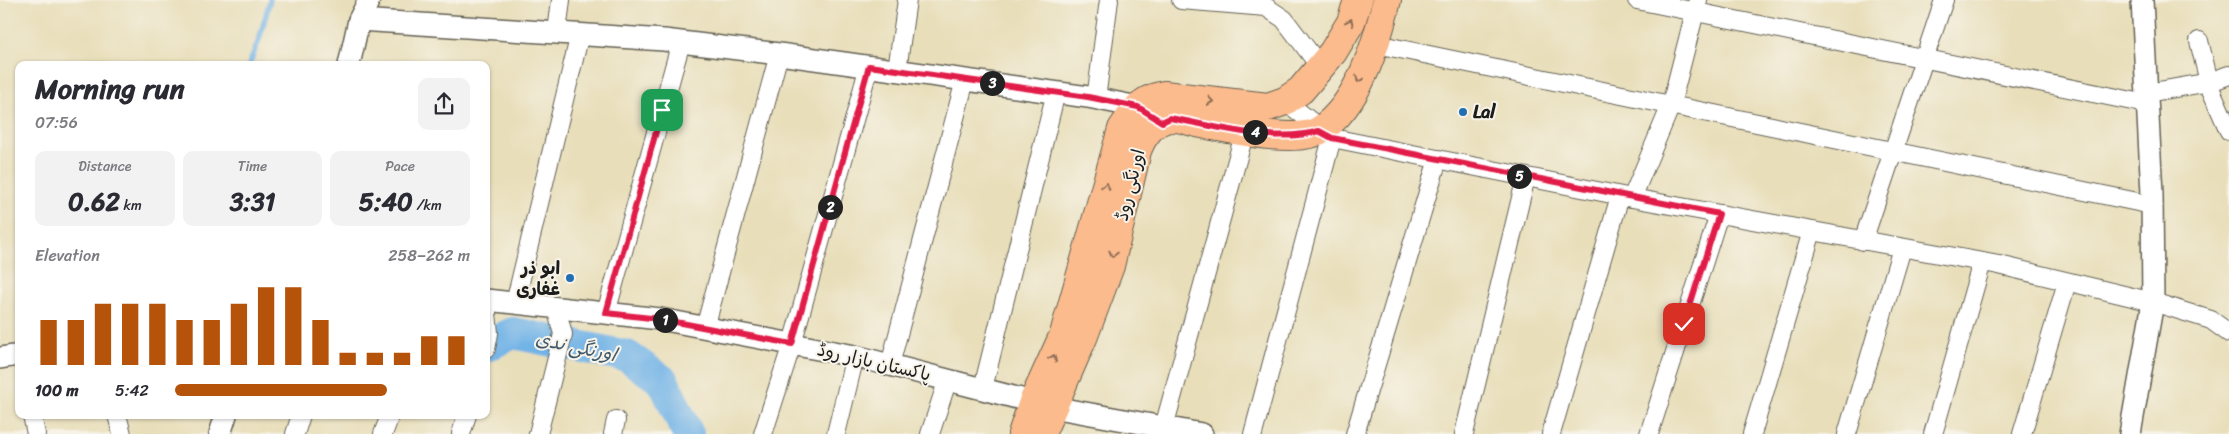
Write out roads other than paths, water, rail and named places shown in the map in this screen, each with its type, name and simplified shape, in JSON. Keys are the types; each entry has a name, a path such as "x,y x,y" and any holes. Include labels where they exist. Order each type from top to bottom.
{"main road":[{"name":"اورنگی روڈ","path":"1041,434 1042,405 1122,129 1138,107 1149,98 1164,95 1268,107 1284,101 1301,90 1321,68 1351,22 1358,0"},
{"path":"1162,122 1170,118 1245,131 1292,136 1325,134 1331,120 1349,100 1376,44 1387,0"},
{"name":"اورنگی روڈ","path":"1022,434 1083,338 1110,266 1142,137 1156,124 1162,122"}],"street":[{"path":"350,61 359,20 369,0"},
{"path":"557,32 561,0"},
{"path":"897,70 908,0"},
{"path":"1096,99 1109,0"},
{"path":"1181,0 1266,7 1284,19 1321,68"},
{"path":"1637,0 1696,6 1924,59 2147,99 2229,75"},
{"path":"1863,241 1944,0"},
{"path":"2130,434 2153,302 2152,205 2142,0"},
{"path":"1551,434 1626,197 1671,105 1696,6"},
{"path":"359,20 557,32 681,42 779,54 1096,99 1138,107 1162,122"},
{"path":"515,303 580,34"},
{"path":"2199,41 2210,82 2229,131"},
{"path":"606,313 681,42"},
{"path":"1376,44 2152,205"},
{"path":"706,328 779,54"},
{"path":"763,434 792,344 869,66"},
{"path":"890,365 965,80"},
{"path":"983,388 1056,92"},
{"path":"1284,101 1325,134 1626,197 1982,262 2153,302 2211,320 2229,333"},
{"path":"1164,426 1245,131"},
{"path":"1253,434 1325,134"},
{"path":"1355,434 1438,159"},
{"path":"1464,434 1526,177"},
{"path":"1649,434 1719,214"},
{"path":"1752,434 1812,231"},
{"path":"1847,434 1902,248"},
{"path":"1933,434 1982,262"},
{"path":"2022,434 2067,282"},
{"name":"پاکستان بازار روڈ","path":"490,300 660,319 855,356 1042,405 1202,434"},
{"path":"538,434 563,334 556,308"},
{"path":"0,358 15,356"},
{"path":"836,434 855,356"},
{"path":"930,434 948,379"},
{"path":"33,419 36,434"},
{"path":"118,419 122,434"},
{"path":"220,434 225,419"},
{"path":"295,434 300,419"},
{"path":"461,434 467,419"}],"waterway":[{"path":"251,61 259,40 270,0"},
{"name":"اورنگی ندی","path":"490,344 513,333 627,356 663,381 688,434"}],"place":[{"name":"Lal","path":"1463,112"},
{"name":"ابو ذر غفاری","path":"570,278"}]}
